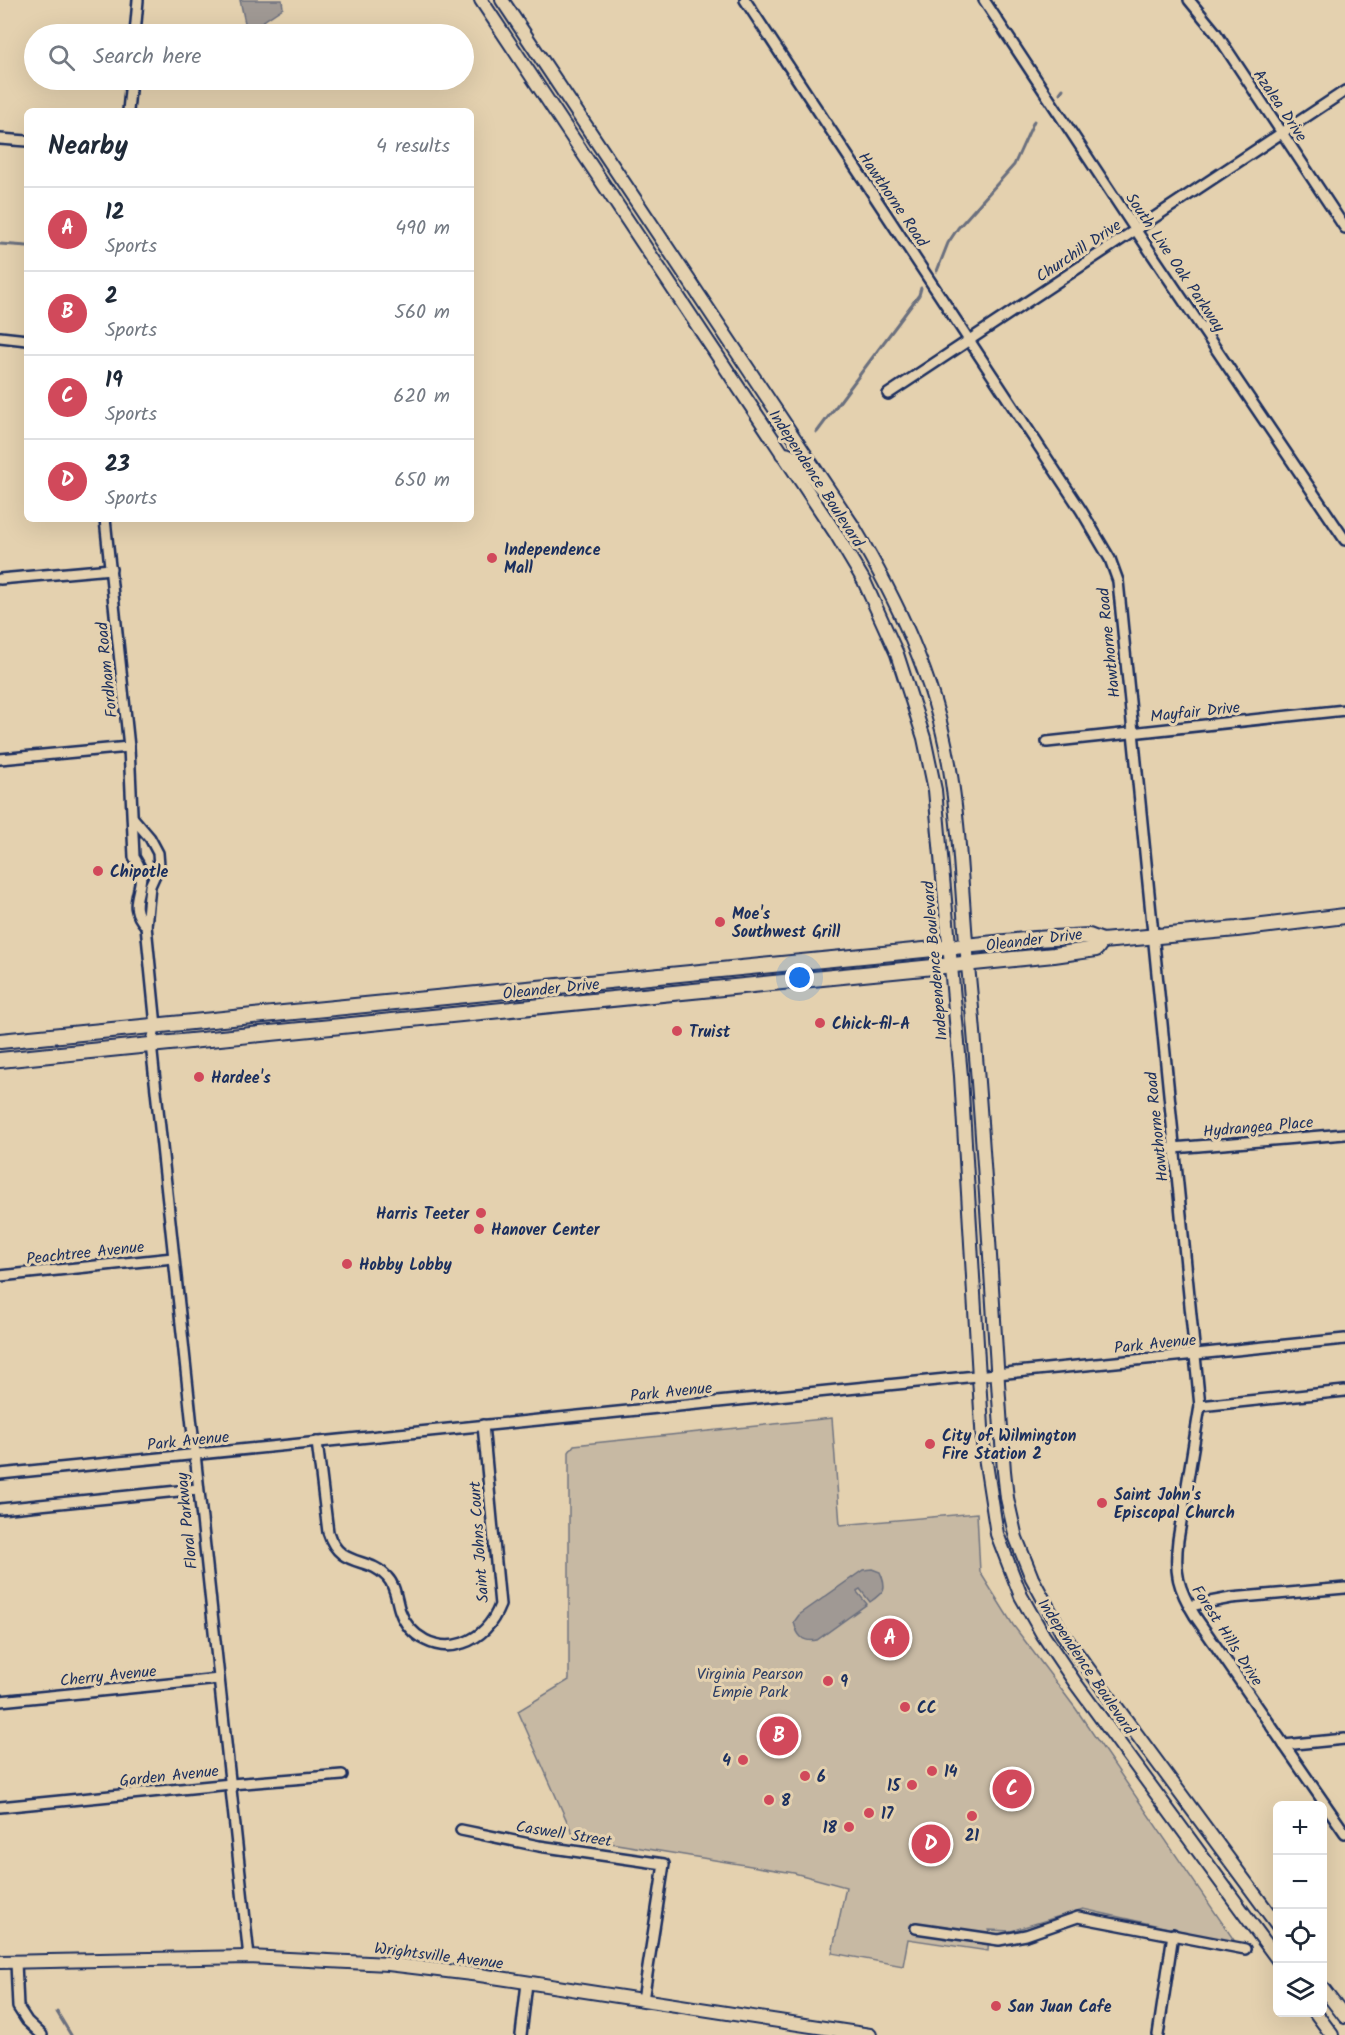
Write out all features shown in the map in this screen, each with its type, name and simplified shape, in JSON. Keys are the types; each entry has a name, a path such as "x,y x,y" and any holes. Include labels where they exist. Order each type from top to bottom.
{"main road":[{"name":"Independence Boulevard","path":"481,0 836,534 864,581 889,634 924,738 935,790 961,1076 983,1444 997,1534 1013,1578 1031,1615 1076,1684 1273,1953"},
{"name":"Independence Boulevard","path":"502,0 853,526 899,608 924,668 942,732 952,790 978,1077 1004,1471 1016,1538 1040,1595 1079,1658 1273,1919"},
{"path":"782,454 790,454 797,459 853,526"},
{"name":"Oleander Drive","path":"0,1041 949,948 1089,936 1102,941 1345,916"},
{"name":"Oleander Drive","path":"0,1060 967,964 1085,950 1096,948 1102,941"},
{"name":"Wrightsville Avenue","path":"0,1962 249,1958 388,1964 480,1975 870,2035"},
{"path":"1327,1992 1345,2017"},
{"path":"1319,2017 1332,2035"}],"street":[{"path":"136,24 138,0"},
{"name":"Hawthorne Road","path":"745,0 1081,510 1110,559 1118,581 1195,1354"},
{"name":"South Live Oak Parkway","path":"984,0 1345,540"},
{"name":"Azalea Drive","path":"1189,0 1216,33 1345,228"},
{"path":"128,108 130,90"},
{"name":"Churchill Drive","path":"888,394 1345,92"},
{"path":"0,139 24,141"},
{"path":"0,338 24,340"},
{"name":"Fordham Road","path":"105,522 129,747 133,818 131,829 134,857 142,873 136,905 137,916 146,926"},
{"path":"0,579 111,569"},
{"name":"Mayfair Drive","path":"1047,742 1345,710"},
{"path":"0,759 129,747"},
{"name":"Fordham Road","path":"133,818 150,838 158,853 159,866 150,886 146,926 156,1026 151,1044"},
{"name":"Floral Parkway","path":"151,1044 249,1958"},
{"name":"Hydrangea Place","path":"1173,1148 1345,1134"},
{"name":"Peachtree Avenue","path":"0,1276 173,1258"},
{"name":"Park Avenue","path":"0,1474 1345,1339"},
{"name":"Forest Hills Drive","path":"1195,1354 1200,1406 1176,1561 1178,1582 1189,1606 1345,1833"},
{"path":"1200,1406 1345,1391"},
{"name":"Saint Johns Court","path":"317,1442 328,1532 333,1545 346,1558 374,1567 388,1577 402,1617 417,1635 433,1644 452,1646 470,1641 481,1634 492,1621 500,1602 483,1425"},
{"path":"0,1509 198,1489"},
{"path":"1189,1606 1231,1598 1345,1587"},
{"name":"Cherry Avenue","path":"0,1701 219,1679"},
{"path":"1284,1745 1345,1739"},
{"name":"Garden Avenue","path":"0,1807 342,1775"},
{"name":"Caswell Street","path":"461,1830 539,1846 664,1864 643,2000"},
{"path":"916,1928 999,1940 1026,1935 1078,1917 1245,1948"},
{"path":"1158,2035 1173,1934"},
{"path":"16,1962 18,2007 27,2021 42,2035"},
{"path":"521,2035 527,1983"}],"green space":[{"name":"Virginia Pearson Empie Park","path":"832,1418 840,1525 977,1513 980,1572 1013,1625 1076,1709 1236,1943 1083,1909 1011,1931 989,1930 988,1951 908,1939 903,1966 832,1953 846,1887 794,1873 574,1837 518,1711 569,1680 569,1452 574,1445"}],"shaded area":[{"path":"240,0 282,0 283,8 259,24 245,24"},
{"path":"872,1569 880,1572 884,1582 883,1590 879,1595 870,1602 860,1589 858,1590 857,1592 867,1604 817,1640 812,1641 801,1637 794,1622 799,1615 863,1570"}],"waterway":[{"path":"1060,93 1063,89"},
{"path":"937,271 948,243 958,228 1014,165 1034,121"},
{"path":"0,244 24,246"},
{"path":"817,432 919,295 921,288"},
{"path":"57,2012 71,2035"}],"place":[{"name":"Independence Mall","path":"492,558"},
{"name":"Chipotle","path":"98,871"},
{"name":"Moe's Southwest Grill","path":"720,922"},
{"name":"Chick-fil-A","path":"820,1023"},
{"name":"Truist","path":"677,1031"},
{"name":"Hardee's","path":"199,1077"},
{"name":"Harris Teeter","path":"481,1213"},
{"name":"Hanover Center","path":"479,1229"},
{"name":"Hobby Lobby","path":"347,1264"},
{"name":"City of Wilmington Fire Station 2","path":"930,1444"},
{"name":"Saint John's Episcopal Church","path":"1102,1503"},
{"name":"12","path":"890,1638"},
{"name":"9","path":"828,1681"},
{"name":"CC","path":"905,1707"},
{"name":"2","path":"779,1736"},
{"name":"4","path":"743,1760"},
{"name":"14","path":"932,1771"},
{"name":"6","path":"805,1776"},
{"name":"15","path":"912,1785"},
{"name":"19","path":"1012,1789"},
{"name":"8","path":"769,1800"},
{"name":"17","path":"869,1813"},
{"name":"21","path":"972,1816"},
{"name":"18","path":"849,1827"},
{"name":"23","path":"931,1844"},
{"name":"San Juan Cafe","path":"996,2006"}]}
